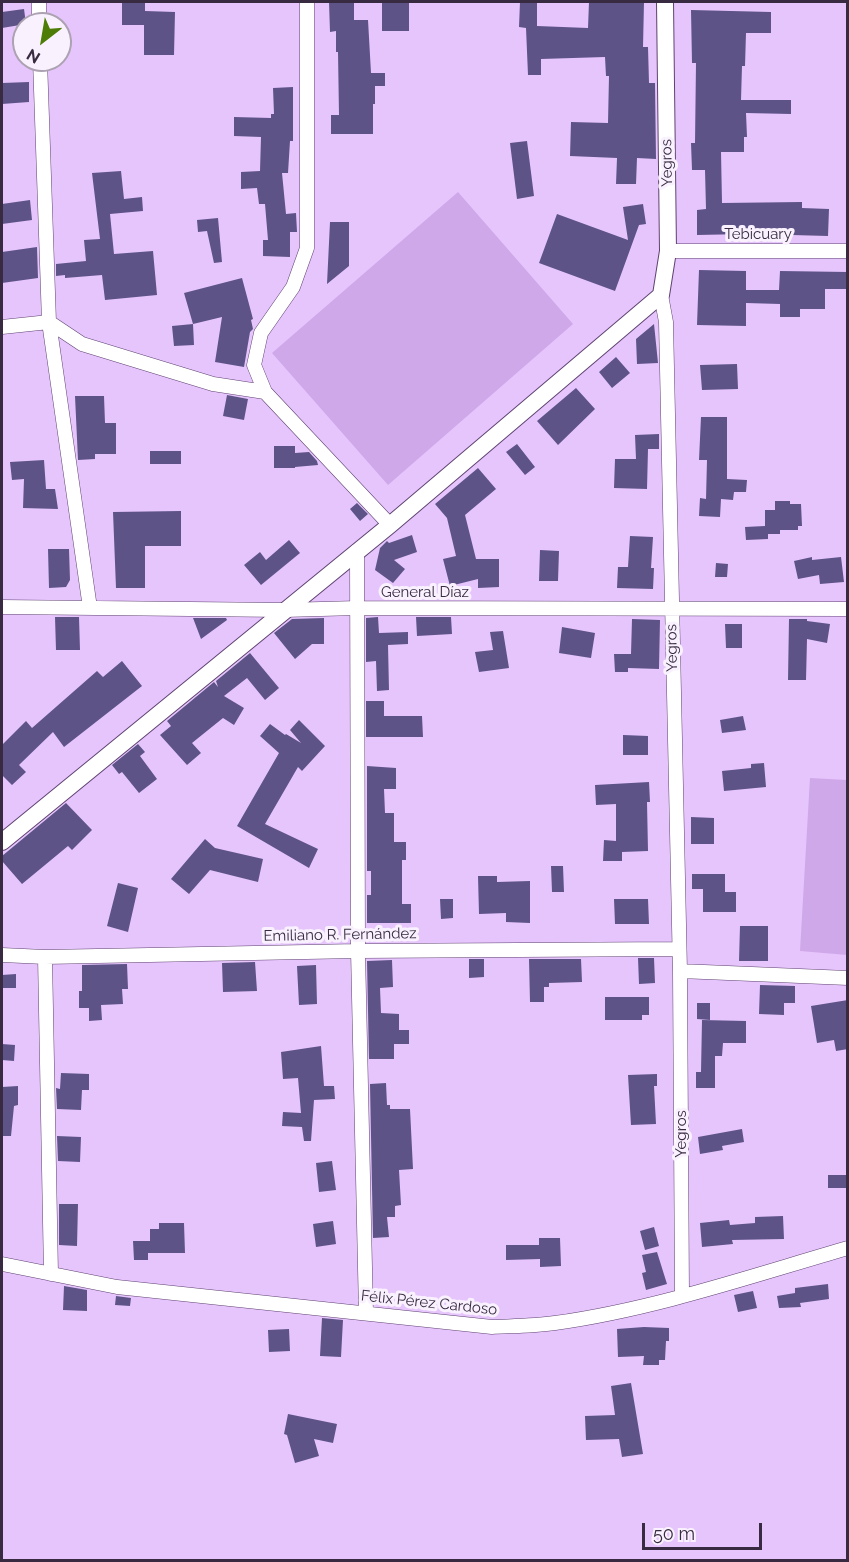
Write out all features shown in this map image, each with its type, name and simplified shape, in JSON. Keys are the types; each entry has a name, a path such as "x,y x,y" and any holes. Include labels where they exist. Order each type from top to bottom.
{"street":[{"path":"307,2 307,248 293,287 261,333 254,365 265,392 390,525"},
{"name":"Yegros","path":"665,2 668,251 661,295 666,322 680,971 682,1296"},
{"path":"40,72 49,322 90,608"},
{"name":"Tebicuary","path":"668,251 848,251"},
{"path":"2,842 390,525 661,295"},
{"path":"2,327 49,322 82,344 213,384 265,392"},
{"path":"357,551 358,951 366,1313"},
{"name":"General Díaz","path":"2,607 284,610 358,608 848,609"},
{"name":"Emiliano R. Fernández","path":"2,956 678,949"},
{"path":"45,957 51,1274"},
{"path":"680,971 848,978"},
{"name":"Félix Pérez Cardoso","path":"2,1264 117,1287 492,1327 554,1323 602,1315 682,1296 848,1248"}],"shaded area":[{"path":"458,192 573,324 388,485 272,353"},
{"path":"810,778 847,780 847,955 800,951"}],"building":[{"path":"122,2 145,2 145,11 175,12 174,55 144,55 144,25 122,25"},
{"path":"329,2 354,2 354,20 368,20 371,73 385,73 385,86 375,86 373,134 331,134 331,115 339,115 338,52 336,52 336,31 330,32"},
{"path":"382,2 409,2 409,31 382,31"},
{"path":"520,2 537,2 537,26 588,28 589,2 644,2 643,47 648,47 649,83 655,83 656,159 637,158 636,184 616,184 617,158 570,156 571,122 608,123 609,76 606,76 605,57 541,59 541,75 528,75 526,28 519,27"},
{"path":"24,9 24,12 12,12 12,26 2,28 2,12"},
{"path":"691,10 771,12 771,33 746,33 741,100 791,100 791,114 746,113 747,137 744,137 744,152 721,152 722,203 802,202 802,208 829,209 828,236 792,235 793,233 697,235 697,210 706,209 705,170 692,170 691,143 695,143 696,63 692,63"},
{"path":"29,82 29,102 2,104 2,83"},
{"path":"293,87 293,141 290,141 288,173 282,173 286,214 296,213 297,232 290,232 290,257 263,256 263,240 268,240 265,204 259,204 257,188 241,189 241,172 260,171 261,137 234,136 234,117 271,118 271,114 274,114 273,88"},
{"path":"527,141 534,196 517,199 510,143"},
{"path":"121,171 124,199 142,197 143,211 110,214 114,254 153,251 157,295 105,300 102,275 65,278 65,275 56,276 56,264 86,261 84,240 100,239 92,173"},
{"path":"30,200 32,220 2,224 2,204"},
{"path":"643,204 646,224 639,225 615,291 539,263 557,214 628,240 623,207"},
{"path":"218,218 222,262 214,263 207,231 198,232 197,220"},
{"path":"330,222 349,222 349,266 327,284"},
{"path":"37,247 38,278 2,283 2,252"},
{"path":"699,270 746,271 746,290 779,290 780,271 848,272 848,289 825,289 825,309 800,309 800,317 780,317 780,304 746,303 746,326 697,325"},
{"path":"242,278 253,319 251,320 253,329 250,332 244,367 215,362 222,317 193,324 184,293"},
{"path":"193,324 194,345 174,346 172,326"},
{"path":"654,324 658,363 637,364 636,339"},
{"path":"616,357 630,373 612,388 599,372"},
{"path":"737,364 738,389 702,390 700,365"},
{"path":"576,388 595,409 558,445 537,421"},
{"path":"227,395 248,399 244,420 223,416"},
{"path":"75,396 104,396 105,423 116,423 116,454 95,454 95,459 78,460"},
{"path":"701,417 727,417 727,479 747,480 746,492 734,492 733,500 721,499 720,517 699,516 700,498 706,499 707,460 699,460"},
{"path":"659,434 659,449 648,449 647,489 614,488 615,459 636,459 635,435"},
{"path":"517,444 535,467 525,475 506,452"},
{"path":"274,446 295,446 295,453 309,452 318,465 274,468"},
{"path":"150,451 181,451 181,464 150,464"},
{"path":"44,460 46,489 55,489 58,509 23,508 24,479 12,480 10,462"},
{"path":"478,468 496,489 465,515 476,559 499,559 499,587 478,588 478,579 450,586 443,559 456,556 447,518 435,504"},
{"path":"775,501 801,504 802,526 798,526 798,530 780,530 780,534 768,534 768,539 746,540 745,527 765,526 765,510 775,510"},
{"path":"357,503 368,514 360,521 350,509"},
{"path":"181,511 181,546 145,546 145,588 116,588 113,512"},
{"path":"412,535 417,552 394,560 405,569 393,583 375,570 380,548 387,541 389,543"},
{"path":"630,536 653,537 651,568 654,568 653,589 617,588 618,567 628,567"},
{"path":"289,540 300,553 261,585 244,565 260,552 266,560"},
{"path":"48,549 69,549 70,580 66,587 49,588"},
{"path":"540,550 559,551 558,581 539,581"},
{"path":"812,557 812,560 841,557 844,582 820,584 819,575 798,579 794,561"},
{"path":"716,563 728,564 727,577 715,577"},
{"path":"55,617 79,617 80,650 56,650"},
{"path":"378,617 379,633 408,632 408,644 388,645 389,690 377,691 376,661 366,662 366,618"},
{"path":"416,617 451,617 452,634 417,636"},
{"path":"193,618 226,618 227,620 201,639"},
{"path":"324,618 324,644 312,644 295,659 274,633 292,619"},
{"path":"632,619 660,620 659,669 628,668 628,672 615,672 614,654 631,654"},
{"path":"789,619 807,619 807,621 830,624 827,643 807,639 806,680 788,680"},
{"path":"725,624 742,624 742,648 726,648"},
{"path":"562,627 595,633 591,658 559,653"},
{"path":"503,631 509,668 479,672 475,652 493,650 490,632"},
{"path":"250,653 279,688 265,700 247,678 224,696 244,708 234,725 223,718 192,743 201,753 187,765 160,735 171,726 167,721 214,682 218,687 216,681"},
{"path":"122,661 142,686 64,747 53,732 19,765 26,772 12,785 2,775 2,745 26,721 32,728 97,671 103,677"},
{"path":"366,701 384,701 384,716 422,716 423,737 366,737"},
{"path":"743,716 746,730 722,733 720,720"},
{"path":"299,720 325,746 302,771 298,767 265,824 318,849 309,868 237,826 279,753 260,736 270,724 301,743 290,730"},
{"path":"623,735 648,736 648,755 623,755"},
{"path":"138,744 145,752 140,756 157,779 139,793 122,772 119,774 112,765"},
{"path":"764,763 766,787 724,791 722,771 751,768 751,764"},
{"path":"367,766 396,768 396,789 384,789 385,813 394,813 394,842 406,842 406,860 402,860 402,904 411,904 411,923 367,923 367,895 371,895 371,871 367,871"},
{"path":"649,782 648,851 622,852 622,861 603,861 604,840 616,841 616,804 596,805 595,785"},
{"path":"66,803 92,830 72,850 68,846 22,884 2,861 2,856"},
{"path":"691,817 714,818 714,844 691,844"},
{"path":"205,839 215,848 263,859 258,882 210,870 189,894 171,879"},
{"path":"551,866 563,866 564,892 552,892"},
{"path":"692,874 725,874 725,892 736,892 736,912 703,912 703,889 692,889"},
{"path":"478,876 497,876 497,882 530,881 530,923 506,922 506,913 479,914"},
{"path":"118,883 138,888 128,932 107,926"},
{"path":"440,899 453,899 453,918 441,919"},
{"path":"614,899 648,899 649,924 615,924"},
{"path":"740,926 768,926 768,961 739,961"},
{"path":"638,958 654,958 655,983 639,984"},
{"path":"469,959 484,959 484,977 469,978"},
{"path":"529,959 581,959 582,982 549,983 549,987 544,987 544,1002 530,1002"},
{"path":"392,960 393,987 380,988 381,1013 399,1014 399,1030 409,1030 409,1044 394,1044 394,1059 369,1059 367,961"},
{"path":"255,962 257,991 223,992 222,963"},
{"path":"127,964 128,989 122,989 123,1004 101,1005 102,1020 89,1021 89,1008 79,1008 79,991 82,991 82,965"},
{"path":"316,965 317,1004 299,1005 297,966"},
{"path":"16,974 16,988 2,988 2,975"},
{"path":"760,985 795,986 795,1003 784,1003 784,1015 759,1014"},
{"path":"605,997 649,997 649,1015 642,1015 642,1020 605,1020"},
{"path":"848,1000 848,1049 836,1051 834,1040 817,1043 811,1006"},
{"path":"697,1003 710,1003 710,1020 697,1019"},
{"path":"702,1020 746,1021 746,1043 723,1043 722,1056 715,1056 715,1088 696,1088 696,1072 701,1072"},
{"path":"2,1044 15,1045 14,1061 2,1060"},
{"path":"321,1046 324,1086 334,1086 335,1099 314,1100 311,1141 304,1141 302,1127 282,1126 283,1112 301,1113 298,1078 283,1079 281,1052"},
{"path":"61,1073 89,1074 89,1090 82,1090 81,1110 57,1109 56,1088 60,1089"},
{"path":"657,1074 657,1086 654,1086 656,1124 631,1125 628,1075"},
{"path":"386,1083 387,1105 390,1105 390,1109 410,1109 413,1169 399,1170 401,1205 395,1206 395,1217 387,1217 389,1237 373,1238 370,1084"},
{"path":"18,1086 18,1105 14,1106 11,1136 2,1136 2,1087"},
{"path":"742,1129 744,1142 722,1146 723,1150 700,1154 698,1137"},
{"path":"57,1136 81,1137 80,1162 58,1161"},
{"path":"332,1161 336,1190 319,1192 316,1163"},
{"path":"828,1175 848,1175 848,1188 828,1188"},
{"path":"59,1204 78,1204 77,1246 59,1245"},
{"path":"783,1216 784,1239 732,1240 733,1244 702,1247 700,1223 729,1220 730,1225 755,1223 755,1217"},
{"path":"333,1221 336,1244 316,1247 313,1224"},
{"path":"159,1223 184,1223 185,1253 148,1253 148,1260 134,1260 133,1241 150,1241 150,1229 159,1229"},
{"path":"654,1227 659,1246 645,1250 640,1231"},
{"path":"539,1238 560,1238 561,1266 540,1267 540,1259 506,1260 506,1245 539,1245"},
{"path":"657,1252 667,1284 646,1290 642,1273 646,1272 642,1255"},
{"path":"828,1284 829,1299 800,1303 801,1307 779,1308 777,1296 795,1293 795,1288"},
{"path":"64,1286 87,1290 87,1311 63,1310"},
{"path":"753,1291 757,1308 738,1312 734,1295"},
{"path":"116,1296 131,1298 130,1306 115,1305"},
{"path":"322,1318 343,1320 341,1357 320,1356"},
{"path":"669,1328 665,1360 659,1360 659,1365 643,1365 644,1356 618,1357 617,1329"},
{"path":"289,1329 290,1351 269,1352 268,1330"},
{"path":"631,1383 643,1454 622,1457 619,1439 586,1440 585,1416 615,1415 611,1386"},
{"path":"288,1414 337,1424 333,1443 314,1439 319,1456 295,1463 287,1435 284,1434"}]}
